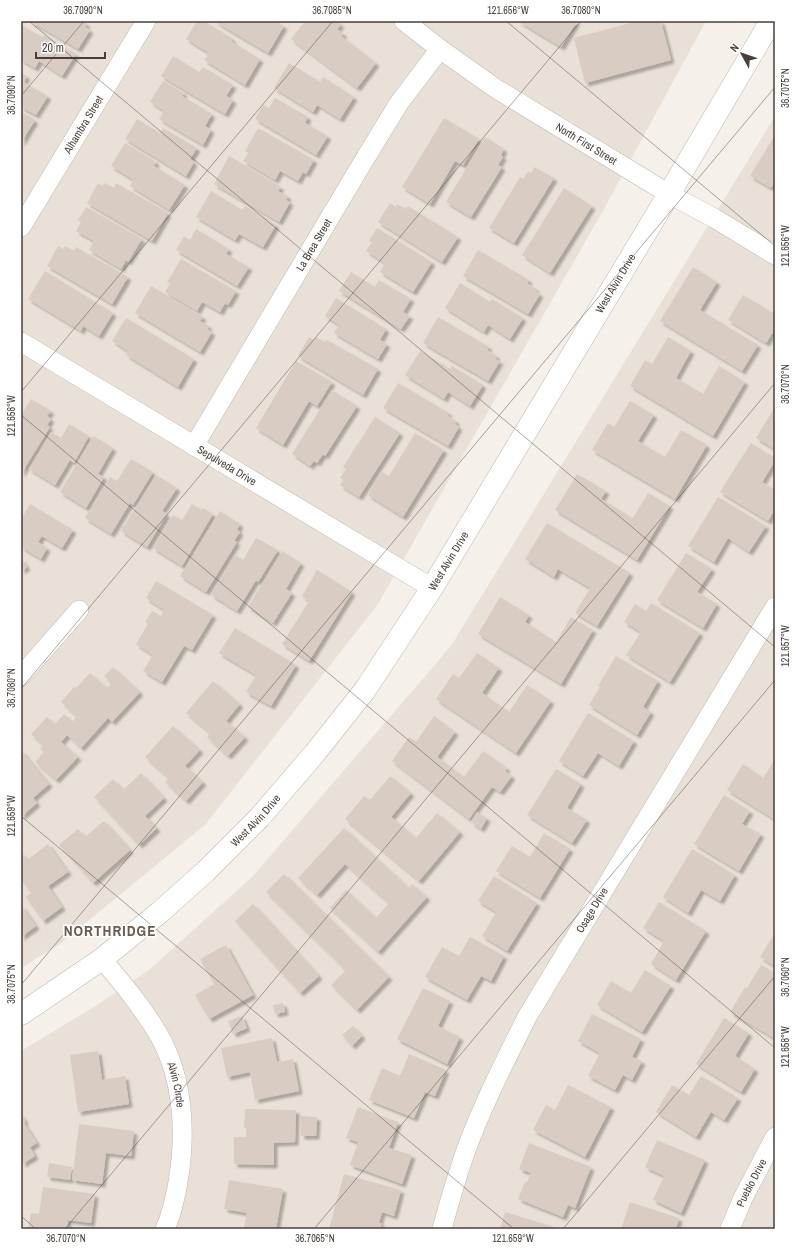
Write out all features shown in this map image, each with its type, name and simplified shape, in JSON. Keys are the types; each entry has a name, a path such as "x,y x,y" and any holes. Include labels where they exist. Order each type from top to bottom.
{"street":[{"name":"Alhambra Street","path":"21,227 146,21"},
{"name":"North First Street","path":"404,21 440,50 495,88 669,194 714,218 775,255"},
{"name":"West Alvin Drive","path":"21,1014 102,960 165,908 206,870 260,817 315,753 365,690 432,588 669,194 771,21"},
{"name":"La Brea Street","path":"194,446 372,147 400,103 440,50"},
{"name":"Sepulveda Drive","path":"21,342 432,588"},
{"name":"Osage Drive","path":"442,1229 453,1188 480,1114 527,1017 775,607"},
{"path":"21,676 79,610"},
{"name":"Alvin Circle","path":"102,960 131,994 161,1038 176,1082 181,1107 181,1162 175,1203 165,1229"},
{"name":"Pueblo Drive","path":"730,1229 743,1198 775,1137"}],"shaded area":[{"path":"21,21 706,21 604,209 378,604 205,825 60,944 21,968"},
{"path":"775,116 775,1229 21,1229 21,1051 97,1005 149,970 252,877 451,646"}],"building":[{"path":"30,21 82,21 87,24 85,27 90,30 78,49"},
{"path":"197,21 204,21 233,39 231,41 260,59 245,85 204,60 209,53 186,39"},
{"path":"214,21 276,21 284,26 268,53"},
{"path":"305,21 336,21 341,24 337,29 344,34 341,36 376,63 357,88 291,39"},
{"path":"518,21 577,21 561,47"},
{"path":"638,21 661,21 671,60 585,83 574,38"},
{"path":"21,25 42,37 44,35 76,54 62,76 39,61 35,68 21,60"},
{"path":"173,56 199,72 203,67 233,85 226,96 233,100 225,114 161,76"},
{"path":"289,63 320,82 323,77 354,97 340,119 317,105 313,112 274,88"},
{"path":"21,73 27,76 23,82 48,96 36,115 21,107"},
{"path":"163,81 184,93 182,96 212,114 205,126 211,130 203,145 159,119 164,111 150,102"},
{"path":"275,98 308,117 305,123 328,136 316,155 255,119 263,105 269,108"},
{"path":"21,112 35,120 21,143"},
{"path":"444,118 479,139 463,165 455,161 430,204 402,187"},
{"path":"137,119 160,133 163,128 197,148 190,159 194,162 186,176 125,139"},
{"path":"258,128 314,160 306,174 303,172 298,181 280,171 275,180 243,161 248,153 245,151"},
{"path":"775,135 775,181 771,188 750,176"},
{"path":"485,137 504,149 501,155 503,157 498,165 502,167 471,217 446,202"},
{"path":"125,143 156,162 154,166 185,185 169,210 130,186 134,180 111,166"},
{"path":"229,156 281,187 278,191 288,196 286,200 290,202 279,222 214,184"},
{"path":"534,167 554,178 514,243 489,228 520,177 523,179 528,171 531,173"},
{"path":"98,183 102,186 105,183 114,188 116,183 168,213 152,241 87,203"},
{"path":"564,188 592,206 550,273 522,255"},
{"path":"211,191 242,210 245,206 276,225 263,247 239,234 235,240 196,217"},
{"path":"390,203 396,207 397,204 406,209 408,206 458,237 442,262 378,222"},
{"path":"86,207 142,239 128,262 126,260 121,269 89,250 94,241 76,231 81,222 78,220"},
{"path":"377,228 432,262 413,292 380,272 385,263 366,251 372,242 369,241"},
{"path":"196,229 229,249 226,254 249,267 237,286 176,250 184,236 190,240"},
{"path":"58,246 63,249 65,246 74,251 76,247 128,277 112,304 47,266"},
{"path":"478,250 529,280 527,283 536,289 535,291 540,294 528,314 463,276"},
{"path":"181,259 236,291 228,305 225,303 220,312 202,302 197,311 165,292 170,284 167,282"},
{"path":"693,267 717,282 700,310 758,345 742,371 660,321"},
{"path":"45,271 113,313 99,336 83,326 81,331 28,299"},
{"path":"351,272 375,287 379,280 411,299 403,312 410,316 401,329 339,291"},
{"path":"460,283 490,302 492,299 523,318 510,339 488,325 484,332 445,308"},
{"path":"151,286 203,317 200,321 209,326 207,329 212,332 200,352 135,313"},
{"path":"743,295 775,314 775,329 766,343 728,320"},
{"path":"336,298 386,329 380,340 387,344 378,359 334,333 339,325 325,316"},
{"path":"438,317 489,347 487,350 497,356 495,359 500,361 488,381 423,343"},
{"path":"126,318 194,359 178,387 126,355 128,351 112,341"},
{"path":"309,337 314,340 316,337 325,342 327,340 378,369 363,395 298,356"},
{"path":"668,337 691,351 676,378 703,394 719,366 745,382 713,436 630,386 645,360 652,364"},
{"path":"420,351 450,369 452,366 483,385 470,406 448,392 444,399 405,375"},
{"path":"296,361 332,382 317,406 309,401 283,445 256,428"},
{"path":"398,383 449,413 447,415 456,421 455,424 459,427 448,446 383,408"},
{"path":"332,390 357,406 325,456 323,454 317,463 314,461 310,466 292,454"},
{"path":"31,399 51,411 47,416 51,419 47,425 50,427 21,474 21,415"},
{"path":"630,401 654,415 638,441 665,457 681,430 707,445 675,499 592,450 608,423 614,427"},
{"path":"775,407 775,449 756,438"},
{"path":"375,417 400,433 359,497 340,485 343,480 340,478 346,469 343,467"},
{"path":"69,424 89,436 74,463 70,460 55,485 29,469 51,432 61,438"},
{"path":"415,433 444,450 403,517 368,495 382,472 389,476"},
{"path":"93,436 113,448 98,474 104,477 86,508 60,492"},
{"path":"751,443 775,458 775,461 762,482 775,490 775,509 768,521 720,492"},
{"path":"131,459 153,472 133,505 130,503 111,534 85,518 110,477 117,481"},
{"path":"577,474 606,491 601,499 633,518 648,493 670,506 637,560 555,510"},
{"path":"156,475 177,488 162,511 167,514 147,547 121,531"},
{"path":"718,497 766,526 749,552 728,538 714,562 688,546"},
{"path":"30,504 73,530 62,548 42,536 38,542 47,548 41,559 21,547 21,519"},
{"path":"192,504 213,514 182,566 153,548 173,515 182,520"},
{"path":"220,511 240,524 237,530 240,532 234,541 237,542 206,592 180,576"},
{"path":"547,523 630,573 597,626 575,613 590,588 558,569 554,577 525,559"},
{"path":"256,538 278,550 258,582 256,580 237,611 211,595 235,555 243,560"},
{"path":"282,551 301,563 286,589 292,593 273,623 248,607"},
{"path":"686,553 712,569 697,592 717,604 703,628 657,600"},
{"path":"21,558 27,567 21,571"},
{"path":"317,570 352,592 309,661 282,644 309,601 302,596"},
{"path":"156,581 213,615 192,650 184,646 162,682 143,671 153,655 136,644 148,624 145,622 152,611 161,616 164,610 146,598"},
{"path":"500,597 529,615 525,622 556,642 571,617 593,630 561,684 478,634"},
{"path":"651,603 700,633 670,682 626,655 641,632 624,622 635,604 646,611"},
{"path":"235,628 296,665 271,706 246,692 256,675 219,653"},
{"path":"477,653 499,668 482,693 509,712 527,685 551,701 516,753 436,699 453,674 459,678"},
{"path":"616,656 658,681 643,707 651,712 637,735 589,705 600,687 598,686"},
{"path":"113,667 140,692 112,722 108,718 81,748 67,735 61,742 78,757 56,780 35,762 44,752 40,749 43,745 31,734 47,717 55,724 64,714 72,722 77,716 61,702 74,687 76,688 90,673 107,688 112,683 104,676"},
{"path":"213,681 240,704 226,721 245,737 228,756 207,737 210,733 186,713"},
{"path":"588,713 634,741 619,766 598,753 583,776 559,761"},
{"path":"434,716 455,732 437,757 464,777 483,751 507,768 505,771 512,776 500,792 492,787 469,819 392,761 409,737 416,742"},
{"path":"173,726 200,750 185,766 203,782 186,801 165,782 169,778 145,757"},
{"path":"21,750 49,784 33,798 37,803 22,816 21,815"},
{"path":"775,759 774,819 727,790 743,764 763,778"},
{"path":"556,769 581,784 567,808 587,820 572,843 527,815"},
{"path":"141,773 164,798 145,816 157,828 139,845 94,797 113,779 123,790"},
{"path":"390,776 411,793 391,817 416,838 437,813 460,832 419,881 345,819 364,796 370,800"},
{"path":"724,795 750,811 742,824 761,834 739,871 694,844"},
{"path":"477,812 487,818 481,829 471,822"},
{"path":"104,821 130,850 93,883 59,845 78,829 85,837"},
{"path":"344,828 409,888 412,884 427,897 378,952 330,908 346,890 376,918 389,903 345,864 317,895 298,878"},
{"path":"544,833 570,849 540,898 496,871 512,846 530,857"},
{"path":"48,844 68,872 48,886 62,907 43,921 26,897 31,893 21,879 21,852 27,860"},
{"path":"692,849 735,875 720,901 701,890 688,913 663,897"},
{"path":"284,874 389,977 357,1010 331,985 346,970 266,892"},
{"path":"494,876 537,903 507,951 482,936 496,912 478,901"},
{"path":"659,902 706,931 676,980 651,964 664,941 643,928"},
{"path":"253,904 319,976 300,993 235,921"},
{"path":"21,905 36,926 21,937"},
{"path":"775,933 775,966 760,957"},
{"path":"470,937 504,956 491,981 481,976 467,1000 425,977 442,947 459,956"},
{"path":"226,945 253,995 209,1019 195,995 214,984 200,959"},
{"path":"761,965 775,973 774,1038 730,1012 745,987 747,988"},
{"path":"645,970 671,986 642,1032 597,1005 611,981 631,993"},
{"path":"423,988 450,1001 438,1026 460,1037 447,1064 397,1039"},
{"path":"283,1003 285,1012 275,1014 273,1005"},
{"path":"592,1014 641,1039 632,1057 642,1061 632,1080 623,1075 615,1090 588,1076 600,1053 578,1041"},
{"path":"242,1016 247,1028 233,1034 228,1021"},
{"path":"724,1018 749,1033 735,1056 755,1069 741,1092 696,1064"},
{"path":"353,1026 362,1036 352,1046 342,1035"},
{"path":"272,1038 277,1062 293,1059 299,1091 255,1100 250,1072 227,1077 221,1048"},
{"path":"98,1051 102,1080 125,1076 129,1104 78,1112 70,1055"},
{"path":"409,1054 446,1070 435,1096 425,1092 414,1118 369,1100 382,1068 400,1076"},
{"path":"701,1076 738,1098 724,1120 711,1112 696,1137 656,1112 672,1085 689,1095"},
{"path":"568,1085 611,1107 585,1157 533,1130 546,1105 555,1110"},
{"path":"358,1107 398,1122 389,1148 412,1155 402,1184 350,1165 358,1142 346,1138"},
{"path":"245,1109 296,1110 295,1142 274,1143 274,1165 234,1164 234,1137 246,1137 246,1128 244,1128"},
{"path":"21,1113 25,1121 23,1122 37,1143 30,1147 35,1156 22,1164"},
{"path":"301,1116 317,1117 316,1136 301,1136"},
{"path":"79,1124 134,1131 131,1156 106,1153 102,1184 72,1180"},
{"path":"657,1140 705,1160 681,1213 653,1200 664,1176 645,1167"},
{"path":"529,1143 591,1167 575,1208 568,1205 563,1217 518,1199 525,1182 527,1182 531,1173 519,1169"},
{"path":"49,1163 72,1167 70,1180 47,1177"},
{"path":"344,1174 401,1190 394,1216 382,1212 379,1223 382,1223 380,1229 329,1229"},
{"path":"229,1180 283,1189 276,1229 244,1228 247,1213 224,1209"},
{"path":"43,1187 95,1194 91,1223 68,1220 67,1229 28,1229 31,1213 39,1214"},
{"path":"630,1202 679,1218 676,1229 621,1229"},
{"path":"505,1212 554,1227 554,1229 500,1229"}],"district":[{"name":"NORTHRIDGE","path":"110,931"}]}
